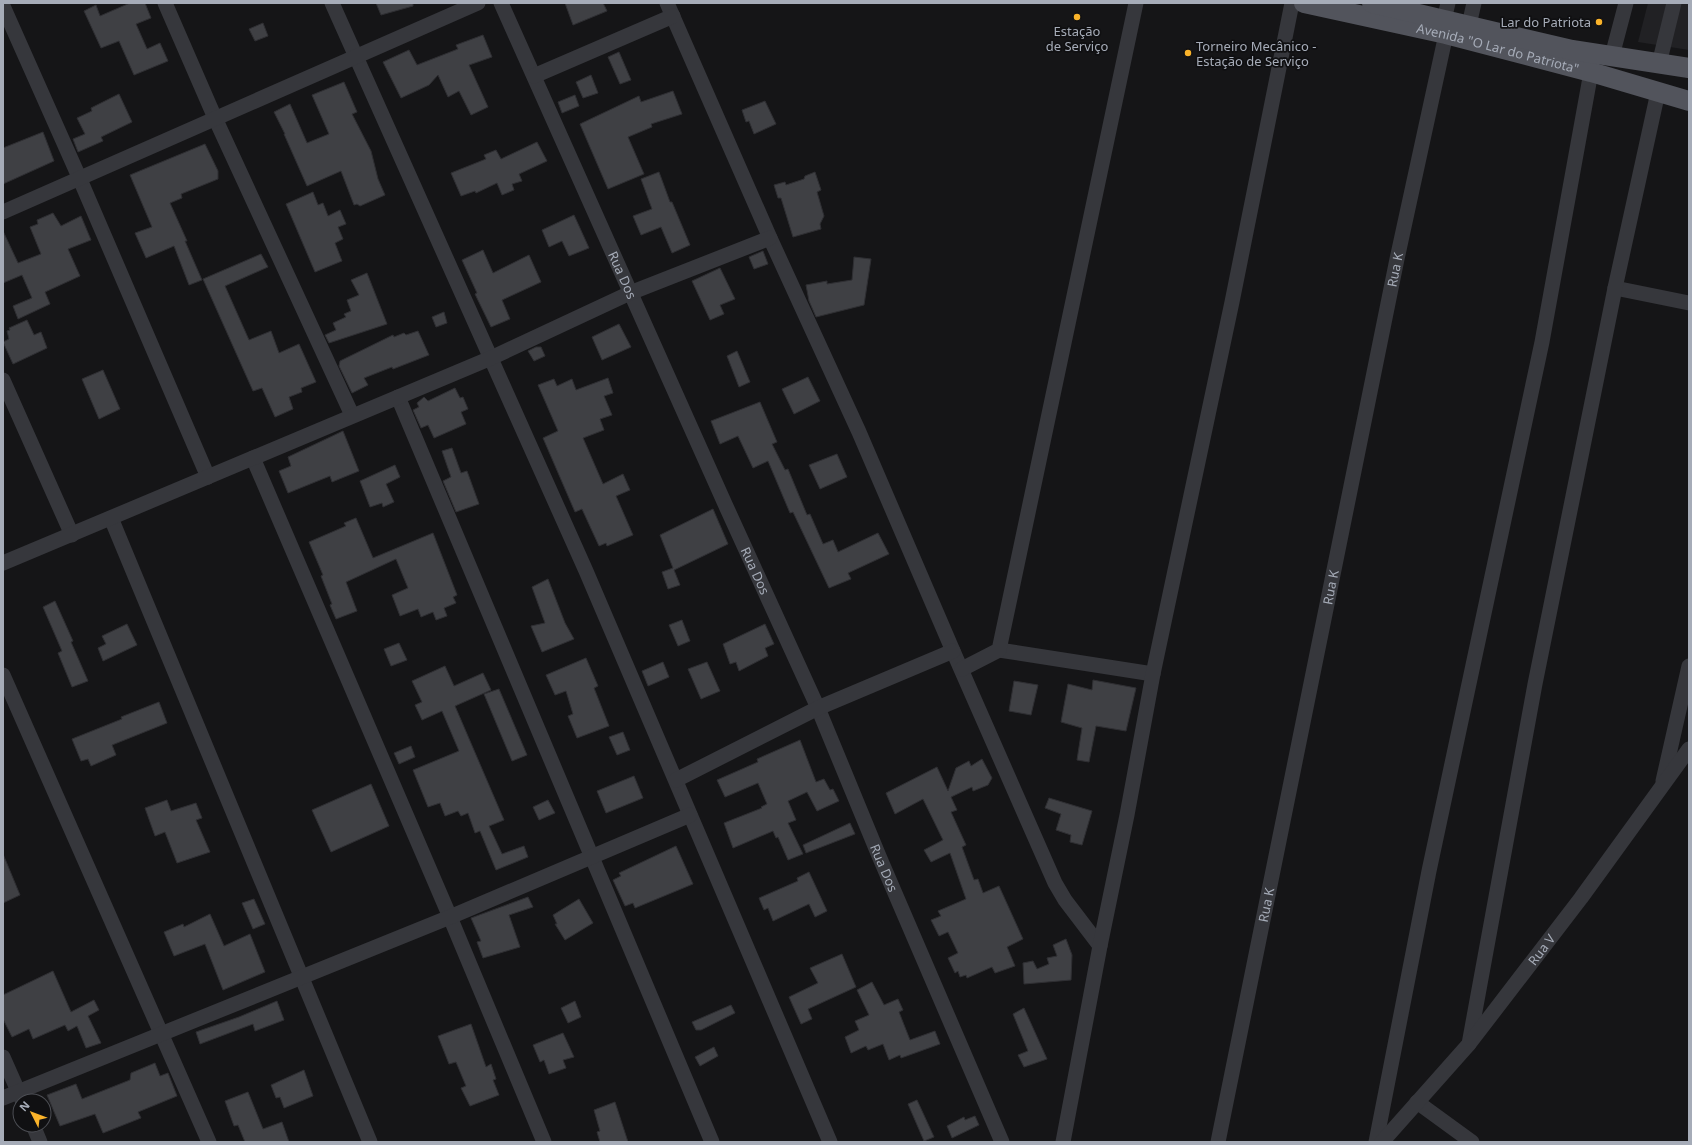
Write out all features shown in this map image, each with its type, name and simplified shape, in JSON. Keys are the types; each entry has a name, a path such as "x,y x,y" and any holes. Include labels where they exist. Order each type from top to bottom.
{"main road":[{"name":"Avenida \"O Lar do Patriota\"","path":"1304,3 1446,19 1591,72 1689,101"},
{"name":"Avenida \"O Lar do Patriota\"","path":"1372,3 1446,19 1572,50 1689,68"}],"street":[{"path":"165,3 215,118 352,415"},
{"path":"332,3 586,571 830,1142"},
{"path":"3,212 79,177 478,3"},
{"name":"Rua Dos","path":"501,3 630,294 818,708 879,856 1002,1142"},
{"path":"999,650 1136,3"},
{"path":"1064,1142 1100,946 1127,815 1153,674 1231,309 1292,3"},
{"path":"1469,25 1474,3"},
{"path":"1612,56 1626,3"},
{"path":"1659,64 1674,3"},
{"path":"3,6 79,177 208,477"},
{"path":"534,76 670,10 770,238 859,432 953,651 1056,884 1065,900 1100,946"},
{"name":"Rua K","path":"1218,1142 1446,19"},
{"path":"1376,1142 1429,871 1542,342 1591,72"},
{"path":"1469,1044 1536,677 1615,288 1658,92"},
{"path":"3,563 352,415 491,358 630,294 770,238"},
{"path":"1615,288 1689,303"},
{"path":"3,380 72,535"},
{"path":"398,397 712,1142"},
{"path":"253,458 450,917 544,1142"},
{"path":"111,518 370,1142"},
{"path":"962,669 999,650 1153,674"},
{"path":"676,780 818,708 953,651"},
{"path":"1661,788 1689,666"},
{"path":"3,675 209,1142"},
{"name":"Rua V","path":"1382,1142 1469,1044 1581,898 1689,749"},
{"path":"27,1093 162,1034 301,976 450,917 690,815"},
{"path":"3,1056 19,1093"},
{"path":"1417,1102 1472,1142"}],"shaded area":[{"path":"1648,3 1689,3 1689,50 1638,42"}],"building":[{"path":"130,3 145,3 151,18 136,24 147,49 160,43 168,61 134,75 119,41 101,48 84,11 96,5 100,16"},
{"path":"376,3 413,3 413,6 381,15"},
{"path":"565,3 603,3 607,11 573,25"},
{"path":"263,23 268,36 255,41 249,29"},
{"path":"483,35 492,57 469,65 488,107 471,115 459,91 448,97 438,75 429,85 401,98 383,62 409,50 417,65 458,49 456,45"},
{"path":"619,52 631,80 620,84 608,57"},
{"path":"591,75 598,93 583,98 576,82"},
{"path":"344,82 357,112 352,114 371,151 378,179 385,195 360,206 357,204 354,205 341,171 307,186 274,112 290,104 307,143 329,134 312,95"},
{"path":"673,91 682,114 651,124 652,127 628,137 644,174 608,189 580,124 639,96 641,102"},
{"path":"119,94 132,122 101,137 103,141 78,152 73,139 85,134 77,118 92,111 91,108"},
{"path":"575,95 579,106 562,113 558,102"},
{"path":"765,101 776,124 754,134 749,121 746,122 742,110"},
{"path":"43,132 54,161 3,184 3,148"},
{"path":"537,142 547,161 519,174 522,181 512,184 514,190 502,195 497,183 476,193 475,191 461,196 451,173 486,159 484,155 496,150 501,159"},
{"path":"205,144 218,171 218,179 181,194 182,198 170,203 202,280 189,285 174,246 146,258 135,233 152,227 130,175"},
{"path":"659,172 670,202 672,202 690,245 672,253 661,227 641,235 633,216 652,209 641,179"},
{"path":"815,172 821,190 817,192 824,216 820,224 821,229 793,237 781,198 778,198 774,185 785,182 786,185 804,179 805,176"},
{"path":"313,192 318,205 323,203 328,216 340,210 346,224 338,227 343,239 335,243 342,261 315,272 286,204"},
{"path":"53,213 61,226 81,216 91,240 68,249 80,276 45,292 50,304 18,319 13,306 32,298 22,275 3,283 3,231 18,263 41,254 30,227 38,224 37,220"},
{"path":"574,215 589,248 569,256 562,241 549,247 542,230"},
{"path":"483,250 493,273 529,255 541,282 502,300 510,319 491,327 475,294 477,293 462,260"},
{"path":"763,251 768,264 754,269 749,257"},
{"path":"261,254 268,267 225,286 249,340 271,331 279,353 299,344 316,382 301,388 302,392 289,397 293,409 275,417 262,388 253,391 203,279"},
{"path":"854,257 871,259 864,305 816,317 809,301 806,285 827,281 827,284 852,280"},
{"path":"720,268 735,299 720,305 724,314 710,320 692,281"},
{"path":"367,273 387,324 329,343 325,335 336,330 333,323 346,317 344,314 351,311 347,300 359,295 351,280"},
{"path":"444,312 447,323 436,327 432,317"},
{"path":"27,320 34,335 41,332 47,348 13,364 3,342 9,339 7,331 10,330 9,328"},
{"path":"619,324 631,347 602,360 592,337"},
{"path":"418,331 429,355 364,378 368,385 352,393 339,366 340,361 393,335 394,337 404,333 406,335"},
{"path":"536,347 541,347 545,356 534,361 528,351"},
{"path":"737,351 750,382 739,387 727,356"},
{"path":"103,370 120,409 99,419 82,379"},
{"path":"808,377 820,401 794,414 782,389"},
{"path":"608,378 613,393 604,396 612,415 600,419 604,430 583,438 603,484 623,474 630,490 616,496 633,535 607,546 606,543 599,546 582,509 575,512 543,438 558,431 538,385 554,379 557,386 572,379 576,390"},
{"path":"455,388 460,398 463,397 468,409 461,412 466,424 434,438 428,425 421,428 413,410 419,407 417,403 424,397 428,401"},
{"path":"760,402 777,442 772,444 785,470 788,469 807,515 810,514 823,544 833,540 838,552 878,533 889,554 848,573 851,579 829,588 793,512 790,513 768,461 753,468 738,436 720,444 711,421"},
{"path":"343,431 359,471 332,482 330,476 288,493 279,471 291,466 288,457"},
{"path":"452,448 461,473 467,471 479,504 456,512 443,481 451,477 442,451"},
{"path":"837,454 847,477 820,489 809,465"},
{"path":"395,465 400,477 386,484 394,502 383,507 382,503 370,507 360,481"},
{"path":"713,509 728,544 674,570 680,585 668,589 662,572 673,568 660,535"},
{"path":"356,518 373,558 433,533 457,595 453,597 456,603 444,608 447,616 436,620 433,612 421,617 418,609 400,616 392,595 408,588 396,559 346,582 357,611 336,619 321,576 323,575 309,542 346,526 344,523"},
{"path":"548,579 565,623 574,639 542,652 531,626 545,623 532,587"},
{"path":"55,601 73,641 71,642 88,681 72,687 58,653 62,651 43,607"},
{"path":"682,620 690,641 678,646 669,625"},
{"path":"127,624 137,645 103,661 98,648 106,644 102,636"},
{"path":"765,624 774,644 765,648 768,656 739,671 736,662 730,664 723,644"},
{"path":"399,643 407,660 391,666 384,649"},
{"path":"586,658 598,686 594,688 609,726 577,738 568,716 573,714 566,691 555,695 546,675"},
{"path":"663,662 669,677 648,686 642,671"},
{"path":"707,662 720,691 701,699 688,669"},
{"path":"445,666 454,686 483,673 491,690 455,706 504,820 489,826 502,854 524,846 528,857 496,870 480,831 475,833 468,813 461,816 458,811 445,816 440,803 428,807 413,770 459,751 442,711 422,720 415,705 422,702 412,681"},
{"path":"1093,680 1136,688 1126,731 1096,726 1089,762 1077,760 1082,728 1061,722 1068,684 1092,690"},
{"path":"1014,681 1038,685 1031,715 1009,711"},
{"path":"499,689 527,755 512,761 484,694"},
{"path":"159,702 167,723 112,745 116,755 91,766 88,759 81,761 72,739"},
{"path":"623,732 630,750 617,755 609,737"},
{"path":"800,740 816,782 824,779 830,790 833,789 839,801 817,811 807,792 788,801 796,820 788,823 803,854 788,860 778,837 776,838 773,831 733,848 724,823 762,808 761,807 767,804 758,783 725,797 717,780 758,762 757,759"},
{"path":"411,746 415,757 399,764 394,753"},
{"path":"982,759 992,778 988,785 973,791 972,787 951,797 957,810 951,812 966,845 962,847 974,880 978,879 983,893 999,886 1023,939 1007,947 1015,966 995,973 992,967 967,978 966,975 960,977 958,971 955,973 948,958 958,953 948,932 939,936 931,920 941,916 938,911 966,899 950,853 931,862 924,850 943,840 923,799 895,814 886,793 937,767 948,791 956,768 969,761 971,766"},
{"path":"634,776 643,798 606,813 597,791"},
{"path":"371,784 389,826 331,852 312,810"},
{"path":"1049,798 1092,811 1082,845 1070,842 1071,835 1056,830 1061,814 1045,808"},
{"path":"167,800 171,811 196,803 202,818 196,820 210,852 177,863 165,832 155,836 145,808"},
{"path":"548,800 555,813 539,820 533,807"},
{"path":"850,823 855,834 806,853 803,845"},
{"path":"676,846 693,884 635,908 633,903 625,906 613,880 621,876 619,873"},
{"path":"3,854 20,895 3,903"},
{"path":"809,872 827,911 815,917 809,904 773,921 768,908 764,910 759,898 798,881 797,878"},
{"path":"528,897 533,907 509,915 520,947 483,958 477,942 481,941 471,918"},
{"path":"254,899 265,924 253,929 242,903"},
{"path":"579,899 593,923 565,940 555,924 557,924 553,915"},
{"path":"210,914 224,946 250,934 265,972 223,990 205,944 174,956 164,932 183,924 184,927"},
{"path":"1066,939 1072,955 1071,980 1024,984 1023,963 1033,961 1037,969 1049,964 1047,958 1057,956 1053,945"},
{"path":"842,954 856,987 808,1009 812,1019 801,1024 789,997 818,983 810,968"},
{"path":"53,971 71,1012 94,1000 99,1010 88,1016 101,1043 86,1048 77,1026 68,1031 65,1025 33,1039 29,1029 12,1037 3,1019 3,995"},
{"path":"872,982 884,1005 898,999 903,1010 899,1012 910,1040 935,1031 940,1044 901,1058 900,1055 889,1060 883,1044 868,1050 866,1046 851,1053 845,1037 859,1030 855,1021 869,1015 857,990"},
{"path":"277,1001 284,1020 255,1031 253,1024 200,1044 196,1032 239,1017"},
{"path":"575,1001 581,1017 568,1023 561,1008"},
{"path":"731,1005 735,1013 701,1030 696,1030 692,1022"},
{"path":"1024,1008 1047,1059 1024,1067 1018,1055 1028,1051 1013,1014"},
{"path":"471,1024 486,1067 491,1064 496,1079 493,1080 499,1095 470,1106 461,1088 466,1086 456,1062 449,1064 438,1036"},
{"path":"563,1033 574,1057 563,1060 566,1068 549,1074 544,1060 540,1062 533,1045"},
{"path":"714,1047 718,1056 700,1066 695,1057"},
{"path":"155,1063 160,1076 168,1073 177,1096 138,1112 141,1118 103,1133 95,1114 60,1126 52,1107 52,1093 76,1084 82,1099 130,1080 131,1073"},
{"path":"304,1070 313,1096 284,1108 280,1097 276,1098 271,1085"},
{"path":"248,1092 263,1129 282,1122 289,1142 245,1142 238,1125 234,1126 225,1101"},
{"path":"917,1100 934,1137 924,1141 908,1104"},
{"path":"615,1102 628,1142 600,1142 597,1132 600,1131 594,1110"},
{"path":"975,1116 979,1125 952,1138 947,1126 964,1117 965,1120"}],"place":[{"name":"Estação de Serviço","path":"1077,17"},
{"name":"Lar do Patriota","path":"1599,22"},
{"name":"Torneiro Mecânico - Estação de Serviço","path":"1188,53"}]}
